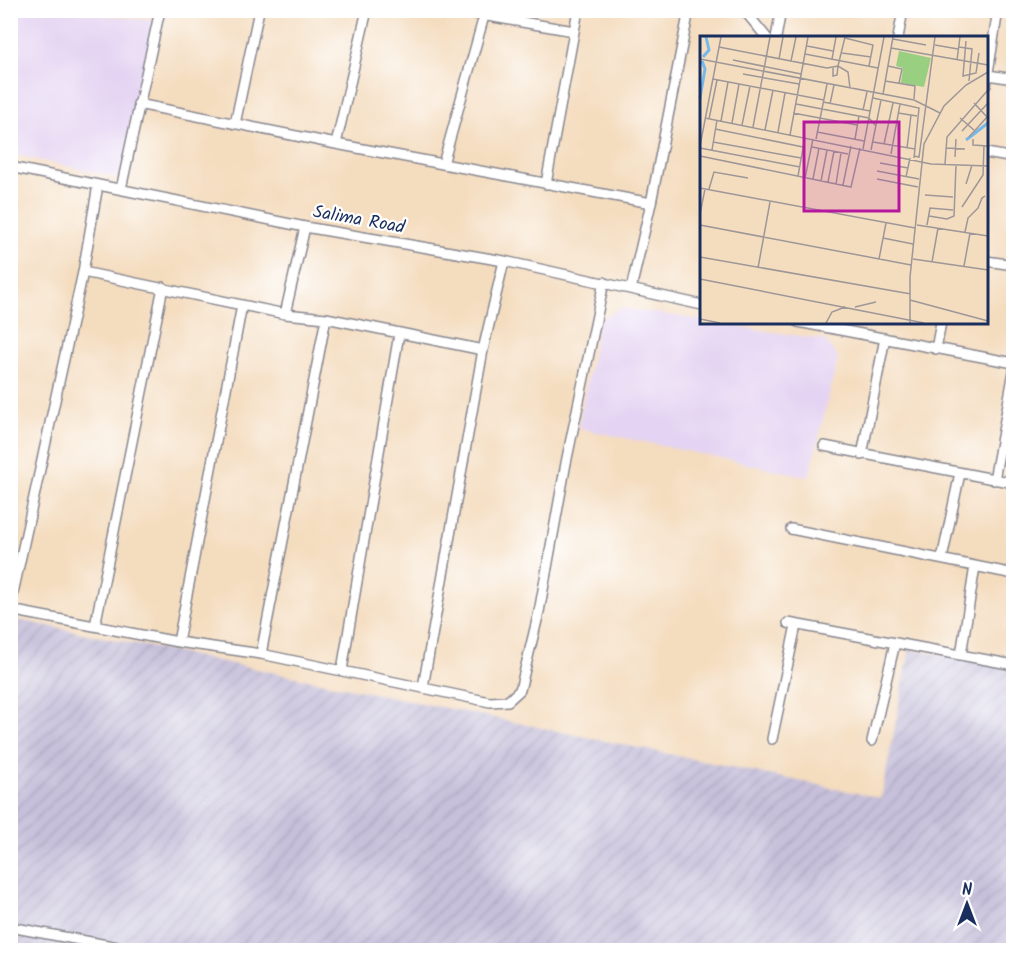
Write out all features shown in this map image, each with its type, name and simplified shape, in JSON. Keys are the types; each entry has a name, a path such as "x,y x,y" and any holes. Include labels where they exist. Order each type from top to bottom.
{"street":[{"path":"122,189 138,104 160,10"},
{"path":"336,144 368,10"},
{"path":"453,10 574,31"},
{"path":"546,184 578,10"},
{"path":"631,289 651,203 689,10"},
{"path":"744,10 765,36"},
{"path":"776,36 781,10"},
{"path":"898,36 903,10"},
{"path":"988,74 998,10"},
{"path":"235,124 258,15"},
{"path":"443,164 484,16"},
{"path":"988,80 1014,79"},
{"path":"138,104 651,203"},
{"path":"988,153 1014,158"},
{"name":"Salima Road","path":"10,167 305,227 504,261 700,305"},
{"path":"98,185 83,272 10,608 178,642 261,654 490,702 508,701 520,690 539,612 566,463 604,282"},
{"path":"285,314 305,227"},
{"path":"423,687 483,350 504,261"},
{"path":"988,261 1014,265"},
{"path":"83,272 285,314 326,318 483,350"},
{"path":"94,626 163,287"},
{"path":"178,642 242,305"},
{"path":"261,654 326,318"},
{"path":"809,324 1014,363"},
{"path":"936,349 941,324"},
{"path":"342,670 399,334"},
{"path":"862,455 885,338"},
{"path":"994,480 1014,371"},
{"path":"824,446 1014,483"},
{"path":"942,560 960,473"},
{"path":"791,529 1014,574"},
{"path":"961,655 975,566"},
{"path":"771,739 792,624 1014,665"},
{"path":"872,741 895,643"},
{"path":"10,927 134,951"}],"shaded area":[{"path":"11,11 69,11 156,21 120,178 11,154"},
{"path":"621,308 700,320 700,324 721,324 825,340 838,358 809,477 578,428 599,320"},
{"path":"10,618 881,798 910,649 1013,667 1013,950 11,950"}]}
